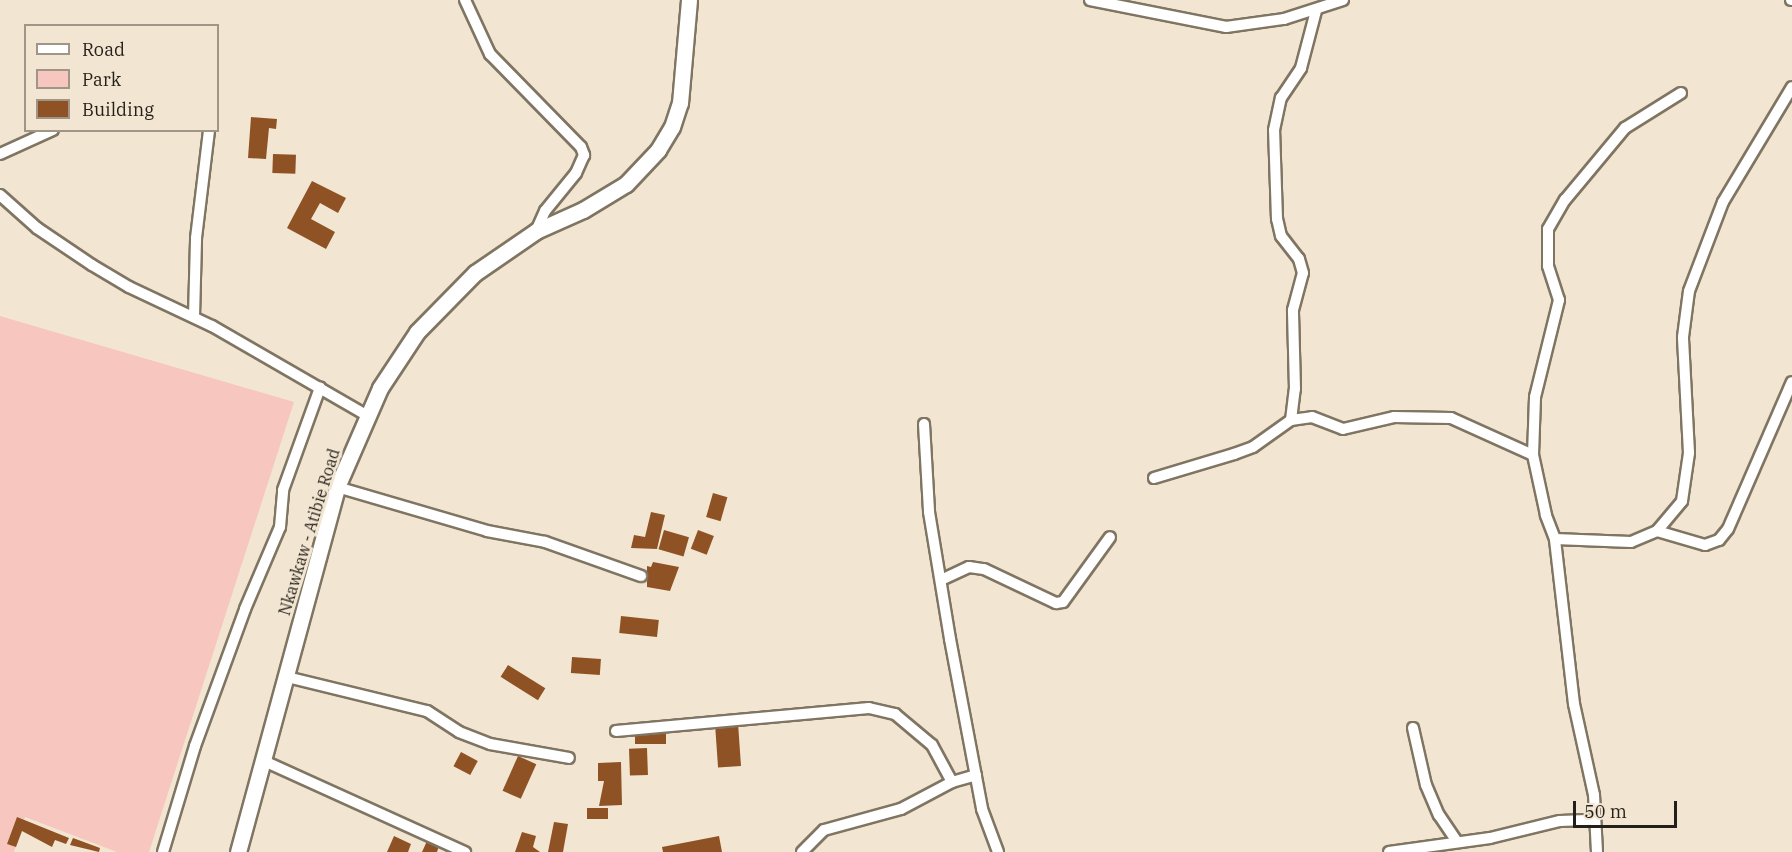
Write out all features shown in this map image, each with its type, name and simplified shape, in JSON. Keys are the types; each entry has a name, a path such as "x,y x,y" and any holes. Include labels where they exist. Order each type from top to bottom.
{"main road":[{"name":"Nkawkaw - Atibie Road","path":"238,852 337,487 366,415 391,368 430,316 475,273 536,231 583,210 626,184 658,150 680,103 689,0"}],"street":[{"path":"465,0 490,54 581,147 584,155 576,173 545,212 536,231"},
{"path":"1090,0 1226,27 1316,11 1343,0"},
{"path":"1292,420 1295,389 1293,310 1303,273 1299,259 1281,236 1277,219 1274,130 1281,98 1301,68 1316,11"},
{"path":"1555,539 1631,542 1657,531 1682,501 1689,453 1683,337 1689,291 1723,202 1792,87"},
{"path":"1597,852 1593,820 1594,795 1574,704 1555,539 1546,515 1533,455 1535,397 1559,300 1546,248 1552,217 1625,128 1681,93"},
{"path":"0,154 49,132"},
{"path":"194,317 192,282 209,132"},
{"path":"0,195 37,228 92,266 139,292 194,317 366,415"},
{"path":"1657,531 1705,545 1719,540 1728,529 1792,382"},
{"path":"163,852 195,746 245,609 280,527 283,490 320,388"},
{"path":"1154,478 1253,447 1292,420 1322,419 1343,429 1394,417 1451,418 1533,455"},
{"path":"924,424 929,512 982,809 998,852"},
{"path":"337,487 487,531 545,542 641,576"},
{"path":"941,580 969,567 984,569 1056,603 1063,602 1110,537"},
{"path":"287,676 427,711 459,732 490,744 569,758"},
{"path":"616,731 869,708 895,714 932,745 952,782"},
{"path":"1413,728 1426,784 1439,815 1457,842"},
{"path":"264,761 465,852"},
{"path":"802,852 824,830 901,809 952,782 976,775"},
{"path":"1389,852 1457,842 1560,821 1593,820"}],"green space":[{"path":"0,316 294,402 149,852 117,852 25,817 14,852 0,852"}],"building":[{"path":"251,117 277,119 276,129 269,128 266,159 248,158"},
{"path":"273,154 296,155 295,174 272,173"},
{"path":"312,181 346,198 338,213 320,203 311,219 335,232 326,249 287,228"},
{"path":"713,493 727,497 721,521 706,517"},
{"path":"651,512 665,515 657,549 631,548 634,535 645,537"},
{"path":"664,530 689,537 683,556 658,549"},
{"path":"698,530 714,536 707,555 691,549"},
{"path":"653,562 679,567 670,591 647,587 647,566 651,567"},
{"path":"621,616 659,620 657,637 619,633"},
{"path":"572,657 601,659 600,675 571,673"},
{"path":"508,665 545,688 538,700 501,677"},
{"path":"738,723 741,766 718,767 715,725"},
{"path":"635,730 666,730 666,744 635,744"},
{"path":"647,748 648,775 630,776 629,749"},
{"path":"461,752 478,761 470,775 453,766"},
{"path":"518,756 536,764 521,799 503,791"},
{"path":"621,762 622,805 599,806 604,781 598,781 598,763"},
{"path":"587,808 608,808 608,819 587,819"},
{"path":"17,817 69,838 66,844 55,840 52,847 22,831 16,847 7,844"},
{"path":"554,822 568,824 563,852 548,852"},
{"path":"522,832 536,836 533,847 540,852 515,852"},
{"path":"394,836 411,844 408,852 387,852"},
{"path":"719,836 722,852 663,852 662,847"},
{"path":"73,838 100,848 99,852 70,845"},
{"path":"427,841 439,846 437,852 422,852"}]}
